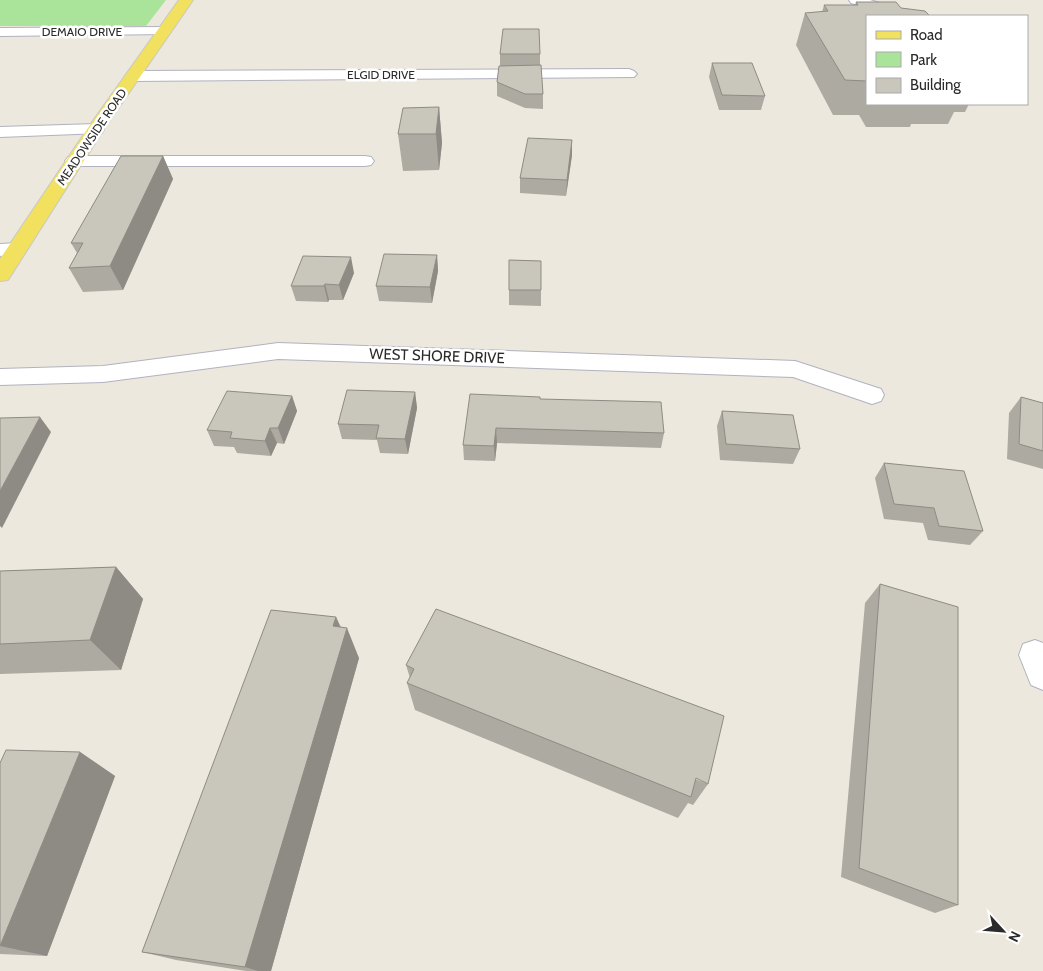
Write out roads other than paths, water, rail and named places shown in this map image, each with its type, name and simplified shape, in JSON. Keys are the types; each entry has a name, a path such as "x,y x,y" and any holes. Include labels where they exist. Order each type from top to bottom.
{"main road":[{"name":"MEADOWSIDE ROAD","path":"0,275 8,250 74,162 186,0"}],"street":[{"path":"856,0 903,15"},
{"name":"DEMAIO DRIVE","path":"0,32 164,31"},
{"name":"ELGID DRIVE","path":"133,76 630,74"},
{"path":"0,132 96,129"},
{"path":"74,162 365,161"},
{"name":"WEST SHORE DRIVE","path":"0,377 104,374 278,350 795,370 872,395"}]}
